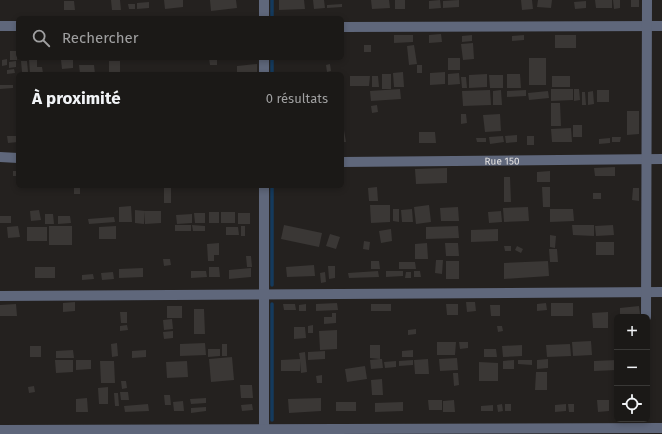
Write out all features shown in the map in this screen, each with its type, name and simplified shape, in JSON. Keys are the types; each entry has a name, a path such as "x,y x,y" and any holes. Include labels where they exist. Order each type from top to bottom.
{"street":[{"path":"264,0 264,16"},
{"path":"646,314 647,0"},
{"path":"0,26 16,26"},
{"path":"344,26 662,26"},
{"path":"264,60 264,72"},
{"path":"0,157 16,158"},
{"name":"Rue 150","path":"344,162 662,159"},
{"path":"264,188 264,432"},
{"path":"0,296 662,292"},
{"path":"0,430 264,432 662,428"}],"building":[{"path":"111,0 120,0 121,10 112,10"},
{"path":"164,0 183,0 183,7 165,9"},
{"path":"210,0 236,0 237,8 211,11"},
{"path":"279,0 304,0 305,9 279,10"},
{"path":"313,0 324,0 325,8 314,9"},
{"path":"371,0 389,0 390,8 372,9"},
{"path":"395,0 405,0 405,9 395,9"},
{"path":"440,0 441,8 429,9 429,1"},
{"path":"459,0 459,7 443,8 443,1"},
{"path":"521,0 532,0 533,9 522,10"},
{"path":"538,0 552,0 551,8 537,7"},
{"path":"595,0 612,0 612,8 596,8"},
{"path":"613,0 620,0 620,8 614,9"},
{"path":"631,0 639,0 639,7 631,7"},
{"path":"64,1 74,1 75,10 64,10"},
{"path":"586,1 586,8 575,9 574,2"},
{"path":"149,2 149,8 137,9 137,3"},
{"path":"128,4 135,4 135,9 129,9"},
{"path":"342,4 342,7 327,8 327,5"},
{"path":"441,34 442,42 429,43 429,35"},
{"path":"394,35 413,35 413,42 394,43"},
{"path":"472,35 472,41 462,42 462,36"},
{"path":"524,35 524,40 512,41 512,36"},
{"path":"555,35 576,35 576,48 555,48"},
{"path":"473,43 474,59 463,60 461,44"},
{"path":"364,45 371,45 371,52 364,52"},
{"path":"414,45 417,64 409,65 407,46"},
{"path":"10,51 16,51 16,60 10,60"},
{"path":"448,58 460,58 460,70 448,70"},
{"path":"529,58 546,58 546,85 529,85"},
{"path":"7,59 7,65 2,66 2,60"},
{"path":"29,60 37,60 37,67 42,67 43,72 30,72"},
{"path":"61,60 73,60 73,68 62,69"},
{"path":"209,60 217,60 217,65 210,65"},
{"path":"16,61 16,67 9,68 9,62"},
{"path":"21,61 27,61 28,72 22,72"},
{"path":"109,61 120,61 120,72 109,72"},
{"path":"257,64 257,72 237,72 237,66"},
{"path":"330,64 331,71 327,72 326,65"},
{"path":"79,65 94,65 95,72 80,72"},
{"path":"417,65 422,65 422,73 417,73"},
{"path":"14,69 15,73 7,74 7,70"},
{"path":"403,72 404,87 394,87 393,73"},
{"path":"445,72 445,84 430,85 430,73"},
{"path":"459,73 460,84 448,85 448,74"},
{"path":"382,74 391,74 391,89 382,89"},
{"path":"487,74 487,87 469,88 469,75"},
{"path":"507,74 520,74 521,88 507,88"},
{"path":"489,75 503,75 503,88 490,88"},
{"path":"350,76 370,76 369,86 350,86"},
{"path":"372,76 378,76 379,87 372,87"},
{"path":"552,76 570,76 570,87 552,87"},
{"path":"461,77 466,77 467,88 462,88"},
{"path":"0,85 13,85 13,88 0,89"},
{"path":"400,89 401,99 371,101 370,91"},
{"path":"551,89 573,89 573,100 551,101"},
{"path":"574,89 579,89 580,100 574,101"},
{"path":"490,90 491,105 463,106 462,91"},
{"path":"501,90 502,105 493,105 493,91"},
{"path":"526,90 526,96 507,97 507,91"},
{"path":"597,90 609,90 609,102 597,102"},
{"path":"548,91 549,98 529,100 528,93"},
{"path":"593,91 594,104 588,105 588,92"},
{"path":"582,92 585,92 586,105 582,105"},
{"path":"551,103 560,103 561,126 551,126"},
{"path":"377,105 378,112 372,113 371,106"},
{"path":"627,111 639,111 639,134 627,135"},
{"path":"461,114 466,114 467,123 461,124"},
{"path":"500,114 501,131 485,132 483,115"},
{"path":"573,125 582,125 582,137 573,137"},
{"path":"571,128 572,142 552,142 551,129"},
{"path":"344,130 346,142 344,142"},
{"path":"419,132 435,132 436,143 419,143"},
{"path":"517,135 517,142 506,143 505,136"},
{"path":"7,136 16,136 16,142 8,143"},
{"path":"503,136 504,142 490,144 489,137"},
{"path":"527,136 534,136 534,145 527,145"},
{"path":"612,137 621,137 620,142 612,142"},
{"path":"476,138 486,138 486,142 477,142"},
{"path":"610,138 610,143 599,144 599,139"},
{"path":"615,167 615,176 595,176 594,168"},
{"path":"447,168 447,183 416,184 415,169"},
{"path":"13,171 16,171 16,176 13,176"},
{"path":"550,171 550,182 537,182 537,172"},
{"path":"504,177 510,177 511,202 504,202"},
{"path":"377,187 378,201 369,201 368,188"},
{"path":"542,187 550,187 550,207 543,207"},
{"path":"74,188 80,188 80,194 74,194"},
{"path":"164,188 171,188 171,203 164,203"},
{"path":"633,188 639,188 639,201 632,200"},
{"path":"593,193 601,193 601,199 593,199"},
{"path":"370,205 390,205 390,222 371,223"},
{"path":"429,205 431,222 416,224 414,207"},
{"path":"131,206 132,222 119,222 119,207"},
{"path":"458,207 459,221 441,221 440,208"},
{"path":"528,207 529,221 504,222 503,208"},
{"path":"393,209 399,209 399,222 393,221"},
{"path":"412,209 413,222 402,222 401,210"},
{"path":"550,209 573,209 574,221 550,222"},
{"path":"39,210 41,220 31,221 30,211"},
{"path":"135,210 145,211 144,224 135,223"},
{"path":"145,211 161,211 161,223 145,224"},
{"path":"501,211 502,222 489,223 488,212"},
{"path":"209,212 219,212 219,223 209,223"},
{"path":"221,212 235,212 235,223 221,223"},
{"path":"194,213 205,213 205,223 195,223"},
{"path":"238,213 250,213 250,224 238,224"},
{"path":"45,214 53,214 54,224 45,224"},
{"path":"192,214 192,223 177,224 176,215"},
{"path":"0,216 11,216 11,223 0,223"},
{"path":"58,216 70,216 71,223 58,224"},
{"path":"114,217 115,222 89,224 88,219"},
{"path":"175,225 191,225 191,231 175,231"},
{"path":"192,225 205,226 205,231 193,231"},
{"path":"284,225 322,233 319,247 281,239"},
{"path":"572,225 594,225 594,236 573,235"},
{"path":"613,225 614,235 596,236 595,226"},
{"path":"18,226 20,237 8,238 7,227"},
{"path":"49,226 72,226 72,245 49,245"},
{"path":"116,226 116,239 99,239 99,227"},
{"path":"241,226 245,226 245,236 241,236"},
{"path":"458,226 459,238 426,239 426,227"},
{"path":"27,227 47,227 47,241 27,241"},
{"path":"226,227 238,227 239,235 226,235"},
{"path":"391,229 392,241 381,243 379,231"},
{"path":"498,229 498,241 471,242 471,230"},
{"path":"330,234 340,237 336,249 326,246"},
{"path":"550,235 556,236 555,248 550,247"},
{"path":"364,241 370,242 369,250 363,249"},
{"path":"596,242 614,242 614,255 596,255"},
{"path":"219,243 219,255 214,255 214,261 208,261 207,244"},
{"path":"427,243 428,259 415,259 415,244"},
{"path":"445,243 458,243 459,256 446,256"},
{"path":"504,246 511,246 511,251 505,251"},
{"path":"517,246 523,249 521,253 515,250"},
{"path":"549,249 557,249 558,262 550,262"},
{"path":"246,256 251,256 252,267 247,267"},
{"path":"163,259 170,259 171,265 164,266"},
{"path":"436,260 443,260 442,274 435,273"},
{"path":"371,261 379,261 380,269 371,269"},
{"path":"446,261 459,261 459,279 446,279"},
{"path":"548,261 549,276 504,279 504,263"},
{"path":"399,262 415,262 416,269 399,269"},
{"path":"314,265 315,276 287,277 286,267"},
{"path":"328,266 335,266 335,278 329,279"},
{"path":"35,267 55,267 55,278 35,278"},
{"path":"209,267 219,267 220,277 209,277"},
{"path":"143,268 143,277 119,278 119,269"},
{"path":"251,268 251,277 229,279 229,270"},
{"path":"191,271 206,271 207,277 191,278"},
{"path":"378,271 379,277 349,278 348,273"},
{"path":"386,271 403,271 403,276 386,277"},
{"path":"414,271 420,271 421,277 414,277"},
{"path":"113,272 114,279 102,280 101,273"},
{"path":"325,272 326,282 321,283 320,273"},
{"path":"406,272 411,272 411,278 405,278"},
{"path":"93,274 94,279 82,280 82,275"},
{"path":"75,302 75,311 63,312 63,303"},
{"path":"466,302 475,302 476,311 467,312"},
{"path":"337,303 338,310 316,311 316,304"},
{"path":"546,303 547,310 537,311 537,304"},
{"path":"551,303 573,303 573,316 551,316"},
{"path":"16,304 17,316 0,316 0,305"},
{"path":"283,304 295,304 296,310 284,310"},
{"path":"306,304 306,311 299,311 299,305"},
{"path":"371,304 391,304 391,311 371,311"},
{"path":"446,304 458,304 458,315 447,315"},
{"path":"490,305 500,305 500,316 491,316"},
{"path":"167,306 182,306 182,318 167,318"},
{"path":"639,306 640,314 620,314 620,308"},
{"path":"194,309 204,309 205,334 194,334"},
{"path":"120,312 127,312 127,323 121,323"},
{"path":"608,312 608,328 593,328 592,313"},
{"path":"332,313 336,313 336,323 324,324 324,317 332,317"},
{"path":"172,319 173,329 164,330 163,320"},
{"path":"127,325 128,330 120,331 120,326"},
{"path":"313,325 313,333 308,333 308,326"},
{"path":"497,326 502,326 503,331 498,332"},
{"path":"294,327 305,327 306,338 294,339"},
{"path":"416,329 416,334 408,335 408,330"},
{"path":"337,330 337,349 320,350 319,331"},
{"path":"173,331 173,338 164,339 163,332"},
{"path":"591,341 592,355 573,356 572,342"},
{"path":"437,342 456,342 455,355 437,355"},
{"path":"459,342 468,342 468,348 460,349"},
{"path":"117,343 118,356 112,357 111,344"},
{"path":"205,343 206,355 180,356 180,344"},
{"path":"222,344 227,344 227,356 222,356"},
{"path":"570,344 571,356 547,357 546,345"},
{"path":"370,345 380,345 380,359 370,358"},
{"path":"522,345 522,356 503,357 502,346"},
{"path":"30,346 41,346 41,357 30,357"},
{"path":"208,349 220,349 220,356 208,357"},
{"path":"484,349 496,349 497,357 484,357"},
{"path":"73,350 74,358 56,358 56,351"},
{"path":"146,350 146,357 132,358 132,351"},
{"path":"413,350 413,357 402,357 402,351"},
{"path":"325,351 325,359 308,360 308,352"},
{"path":"305,352 307,372 301,373 300,361 300,371 281,371 281,360 300,359 299,353"},
{"path":"232,357 234,380 211,382 209,359"},
{"path":"457,358 458,370 440,371 439,359"},
{"path":"382,359 383,368 371,369 370,360"},
{"path":"428,359 429,374 415,374 414,360"},
{"path":"548,359 548,368 537,369 537,360"},
{"path":"55,360 73,360 73,372 56,373"},
{"path":"76,360 91,360 91,369 76,370"},
{"path":"413,360 413,365 399,366 399,361"},
{"path":"514,360 514,369 503,369 503,361"},
{"path":"518,360 532,360 532,365 518,364"},
{"path":"614,360 614,370 594,371 594,361"},
{"path":"100,361 114,361 115,383 101,383"},
{"path":"187,361 188,377 167,378 166,362"},
{"path":"396,361 396,367 385,368 384,362"},
{"path":"479,362 498,363 498,381 479,381"},
{"path":"365,366 367,379 347,382 345,369"},
{"path":"536,372 547,372 547,390 535,390"},
{"path":"453,373 458,373 459,385 454,386"},
{"path":"322,375 322,383 317,383 316,376"},
{"path":"382,379 383,395 372,395 371,380"},
{"path":"121,381 126,381 127,388 122,389"},
{"path":"240,385 252,385 253,398 241,398"},
{"path":"34,386 35,392 29,393 28,387"},
{"path":"108,387 108,404 99,404 98,388"},
{"path":"120,392 128,392 129,400 121,400"},
{"path":"114,393 118,393 119,406 115,406"},
{"path":"164,395 170,395 171,405 165,405"},
{"path":"87,398 88,412 76,412 76,399"},
{"path":"206,398 206,403 191,404 190,399"},
{"path":"321,398 321,411 289,413 288,399"},
{"path":"428,400 442,400 442,410 429,410"},
{"path":"454,400 455,412 443,412 443,401"},
{"path":"597,400 609,400 609,411 598,412"},
{"path":"183,401 184,411 174,411 173,402"},
{"path":"336,402 356,402 356,411 336,411"},
{"path":"403,402 403,411 375,412 375,403"},
{"path":"148,404 149,411 125,412 124,406"},
{"path":"252,404 253,410 242,411 241,405"},
{"path":"502,404 503,411 498,412 497,405"},
{"path":"505,404 511,404 511,411 505,411"},
{"path":"566,404 566,411 555,412 555,405"},
{"path":"568,404 574,404 574,412 569,412"},
{"path":"493,405 493,411 481,411 481,406"},
{"path":"206,407 206,411 191,413 191,408"}],"waterway":[{"path":"272,0 272,16"},
{"path":"272,60 272,72"},
{"path":"272,188 272,285"},
{"path":"272,304 272,420"}]}
